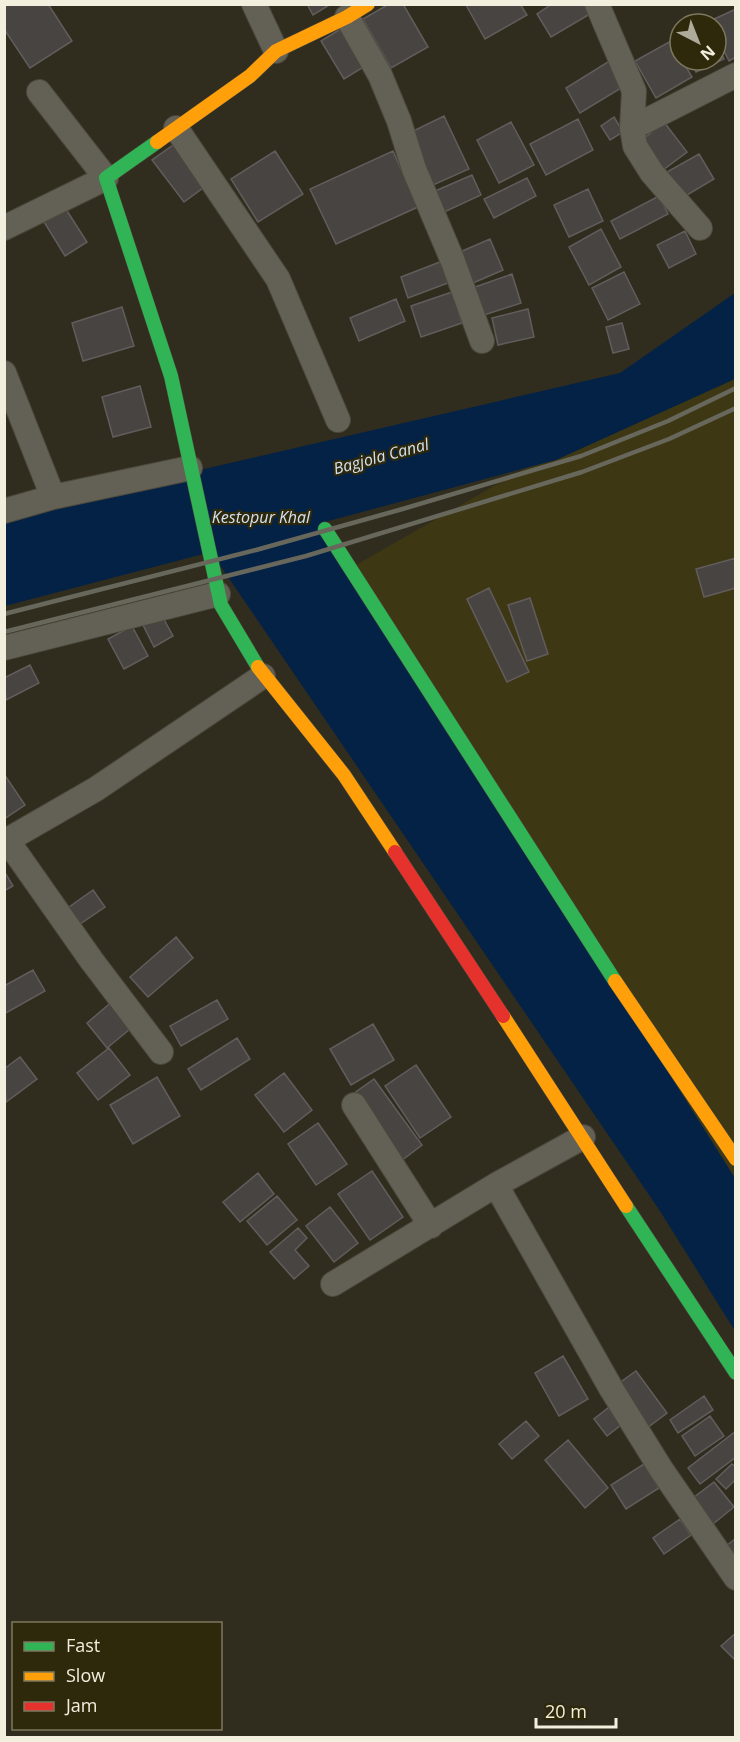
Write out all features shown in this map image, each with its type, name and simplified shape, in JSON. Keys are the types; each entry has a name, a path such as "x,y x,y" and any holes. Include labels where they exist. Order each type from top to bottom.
{"street":[{"path":"254,4 276,51"},
{"path":"4,228 106,178 250,76 276,51 347,17 368,4"},
{"path":"597,4 634,91 632,128 635,146 652,173 700,228"},
{"path":"347,17 380,75 482,342"},
{"path":"632,128 735,75"},
{"path":"39,92 106,178 171,376 221,605 263,676 344,775 583,1137 735,1373"},
{"path":"176,128 278,279 338,420"},
{"path":"4,373 53,497"},
{"path":"4,511 53,497 190,468"},
{"path":"325,529 627,1000 735,1159"},
{"path":"4,648 217,589"},
{"path":"161,1052 6,841 96,789 263,676"},
{"path":"354,1105 430,1226"},
{"path":"333,1284 496,1185 583,1137"},
{"path":"496,1185 612,1390 661,1469 735,1578"}],"shaded area":[{"path":"735,348 735,1181 349,569"}],"water":[{"name":"Kestopur Khal","path":"735,293 735,379 556,460 321,523 735,1178 735,1331 660,1211 211,552 5,606 5,518 83,497 620,373"}],"building":[{"path":"9,4 48,4 72,41 30,68 4,29 4,7"},
{"path":"307,4 331,4 313,15"},
{"path":"389,4 403,4 428,47 391,68 363,19"},
{"path":"467,4 520,4 527,15 485,39"},
{"path":"552,4 584,4 590,14 551,37 537,14"},
{"path":"736,9 736,57 729,61 728,59 728,13"},
{"path":"347,25 370,63 344,79 321,41"},
{"path":"668,43 668,72 689,72 692,77 656,98 635,61"},
{"path":"611,60 626,85 580,113 566,88"},
{"path":"444,116 469,169 433,185 409,133"},
{"path":"614,117 623,132 610,140 601,126"},
{"path":"578,119 593,150 546,175 530,144"},
{"path":"511,122 534,165 499,183 477,140"},
{"path":"664,122 687,152 659,173 637,144"},
{"path":"176,143 207,185 184,202 152,160"},
{"path":"275,151 303,194 258,222 231,179"},
{"path":"393,151 418,207 336,244 310,189"},
{"path":"699,154 714,179 682,198 667,172"},
{"path":"472,175 481,195 442,213 433,192"},
{"path":"527,178 536,196 494,218 484,199"},
{"path":"588,189 603,221 569,237 554,205"},
{"path":"659,196 668,214 620,239 611,221"},
{"path":"62,203 87,242 65,256 41,217"},
{"path":"601,229 621,267 589,285 569,247"},
{"path":"685,231 696,254 669,268 657,245"},
{"path":"490,239 503,270 473,283 460,252"},
{"path":"445,260 453,281 408,298 401,277"},
{"path":"624,272 640,304 608,320 592,288"},
{"path":"512,274 521,303 484,315 475,287"},
{"path":"452,292 462,323 421,337 411,306"},
{"path":"396,299 405,321 359,341 350,318"},
{"path":"122,307 134,346 83,361 72,323"},
{"path":"528,309 534,337 498,345 492,318"},
{"path":"622,323 629,349 613,353 606,327"},
{"path":"140,386 151,427 113,437 102,397"},
{"path":"736,558 736,588 704,597 696,569"},
{"path":"489,588 529,672 507,682 467,599"},
{"path":"530,598 548,654 527,661 508,605"},
{"path":"161,614 173,636 154,647 143,625"},
{"path":"132,626 148,656 124,669 108,639"},
{"path":"30,665 39,683 6,700 4,678"},
{"path":"4,774 25,805 4,819"},
{"path":"4,871 13,886 4,891"},
{"path":"93,890 105,907 77,926 65,910"},
{"path":"176,937 193,958 148,997 130,977"},
{"path":"33,970 45,991 4,1014 4,986"},
{"path":"114,1000 135,1025 107,1048 87,1023"},
{"path":"217,1000 228,1019 181,1046 170,1026"},
{"path":"373,1024 394,1060 351,1085 330,1049"},
{"path":"237,1038 250,1059 201,1090 188,1069"},
{"path":"109,1048 130,1075 98,1100 77,1073"},
{"path":"20,1057 37,1079 6,1102 4,1069"},
{"path":"416,1065 451,1117 420,1138 385,1086"},
{"path":"284,1073 312,1110 284,1132 255,1095"},
{"path":"157,1077 180,1116 133,1144 110,1105"},
{"path":"374,1079 422,1145 401,1161 353,1094"},
{"path":"318,1123 347,1164 316,1185 288,1144"},
{"path":"372,1171 403,1217 370,1240 338,1194"},
{"path":"258,1173 274,1194 240,1222 223,1202"},
{"path":"277,1196 297,1220 267,1245 247,1221"},
{"path":"330,1207 358,1243 334,1262 306,1226"},
{"path":"298,1228 307,1238 295,1250 309,1266 294,1279 270,1252"},
{"path":"563,1356 588,1399 559,1416 535,1373"},
{"path":"636,1371 667,1413 647,1428 615,1386"},
{"path":"704,1396 713,1410 678,1433 670,1420"},
{"path":"613,1404 626,1421 607,1436 594,1419"},
{"path":"710,1416 724,1436 695,1456 682,1436"},
{"path":"526,1421 539,1436 512,1459 499,1444"},
{"path":"736,1431 736,1457 700,1484 688,1468"},
{"path":"568,1440 608,1488 585,1508 545,1460"},
{"path":"644,1464 659,1488 626,1509 611,1485"},
{"path":"732,1464 736,1467 736,1479 726,1489 716,1479"},
{"path":"714,1482 734,1507 713,1524 693,1498"},
{"path":"680,1519 691,1535 664,1554 653,1538"},
{"path":"736,1538 736,1570 720,1551"},
{"path":"736,1633 736,1661 721,1646"}],"railway":[{"path":"4,614 256,550 581,456 668,421 736,388"},
{"path":"4,632 306,556 582,472 669,439 736,408"}],"traffic: fast":[{"path":"157,142 106,178 171,376 221,605 258,667"},
{"path":"325,529 615,981"},
{"path":"626,1206 736,1373"}],"traffic: slow":[{"path":"157,142 250,76 276,51 347,17 368,4"},
{"path":"258,667 344,775 395,852"},
{"path":"615,981 736,1159"},
{"path":"503,1016 626,1206"}],"traffic: jam":[{"path":"395,852 503,1016"}],"water label":[{"name":"Bagjola Canal","path":"381,456"}]}
